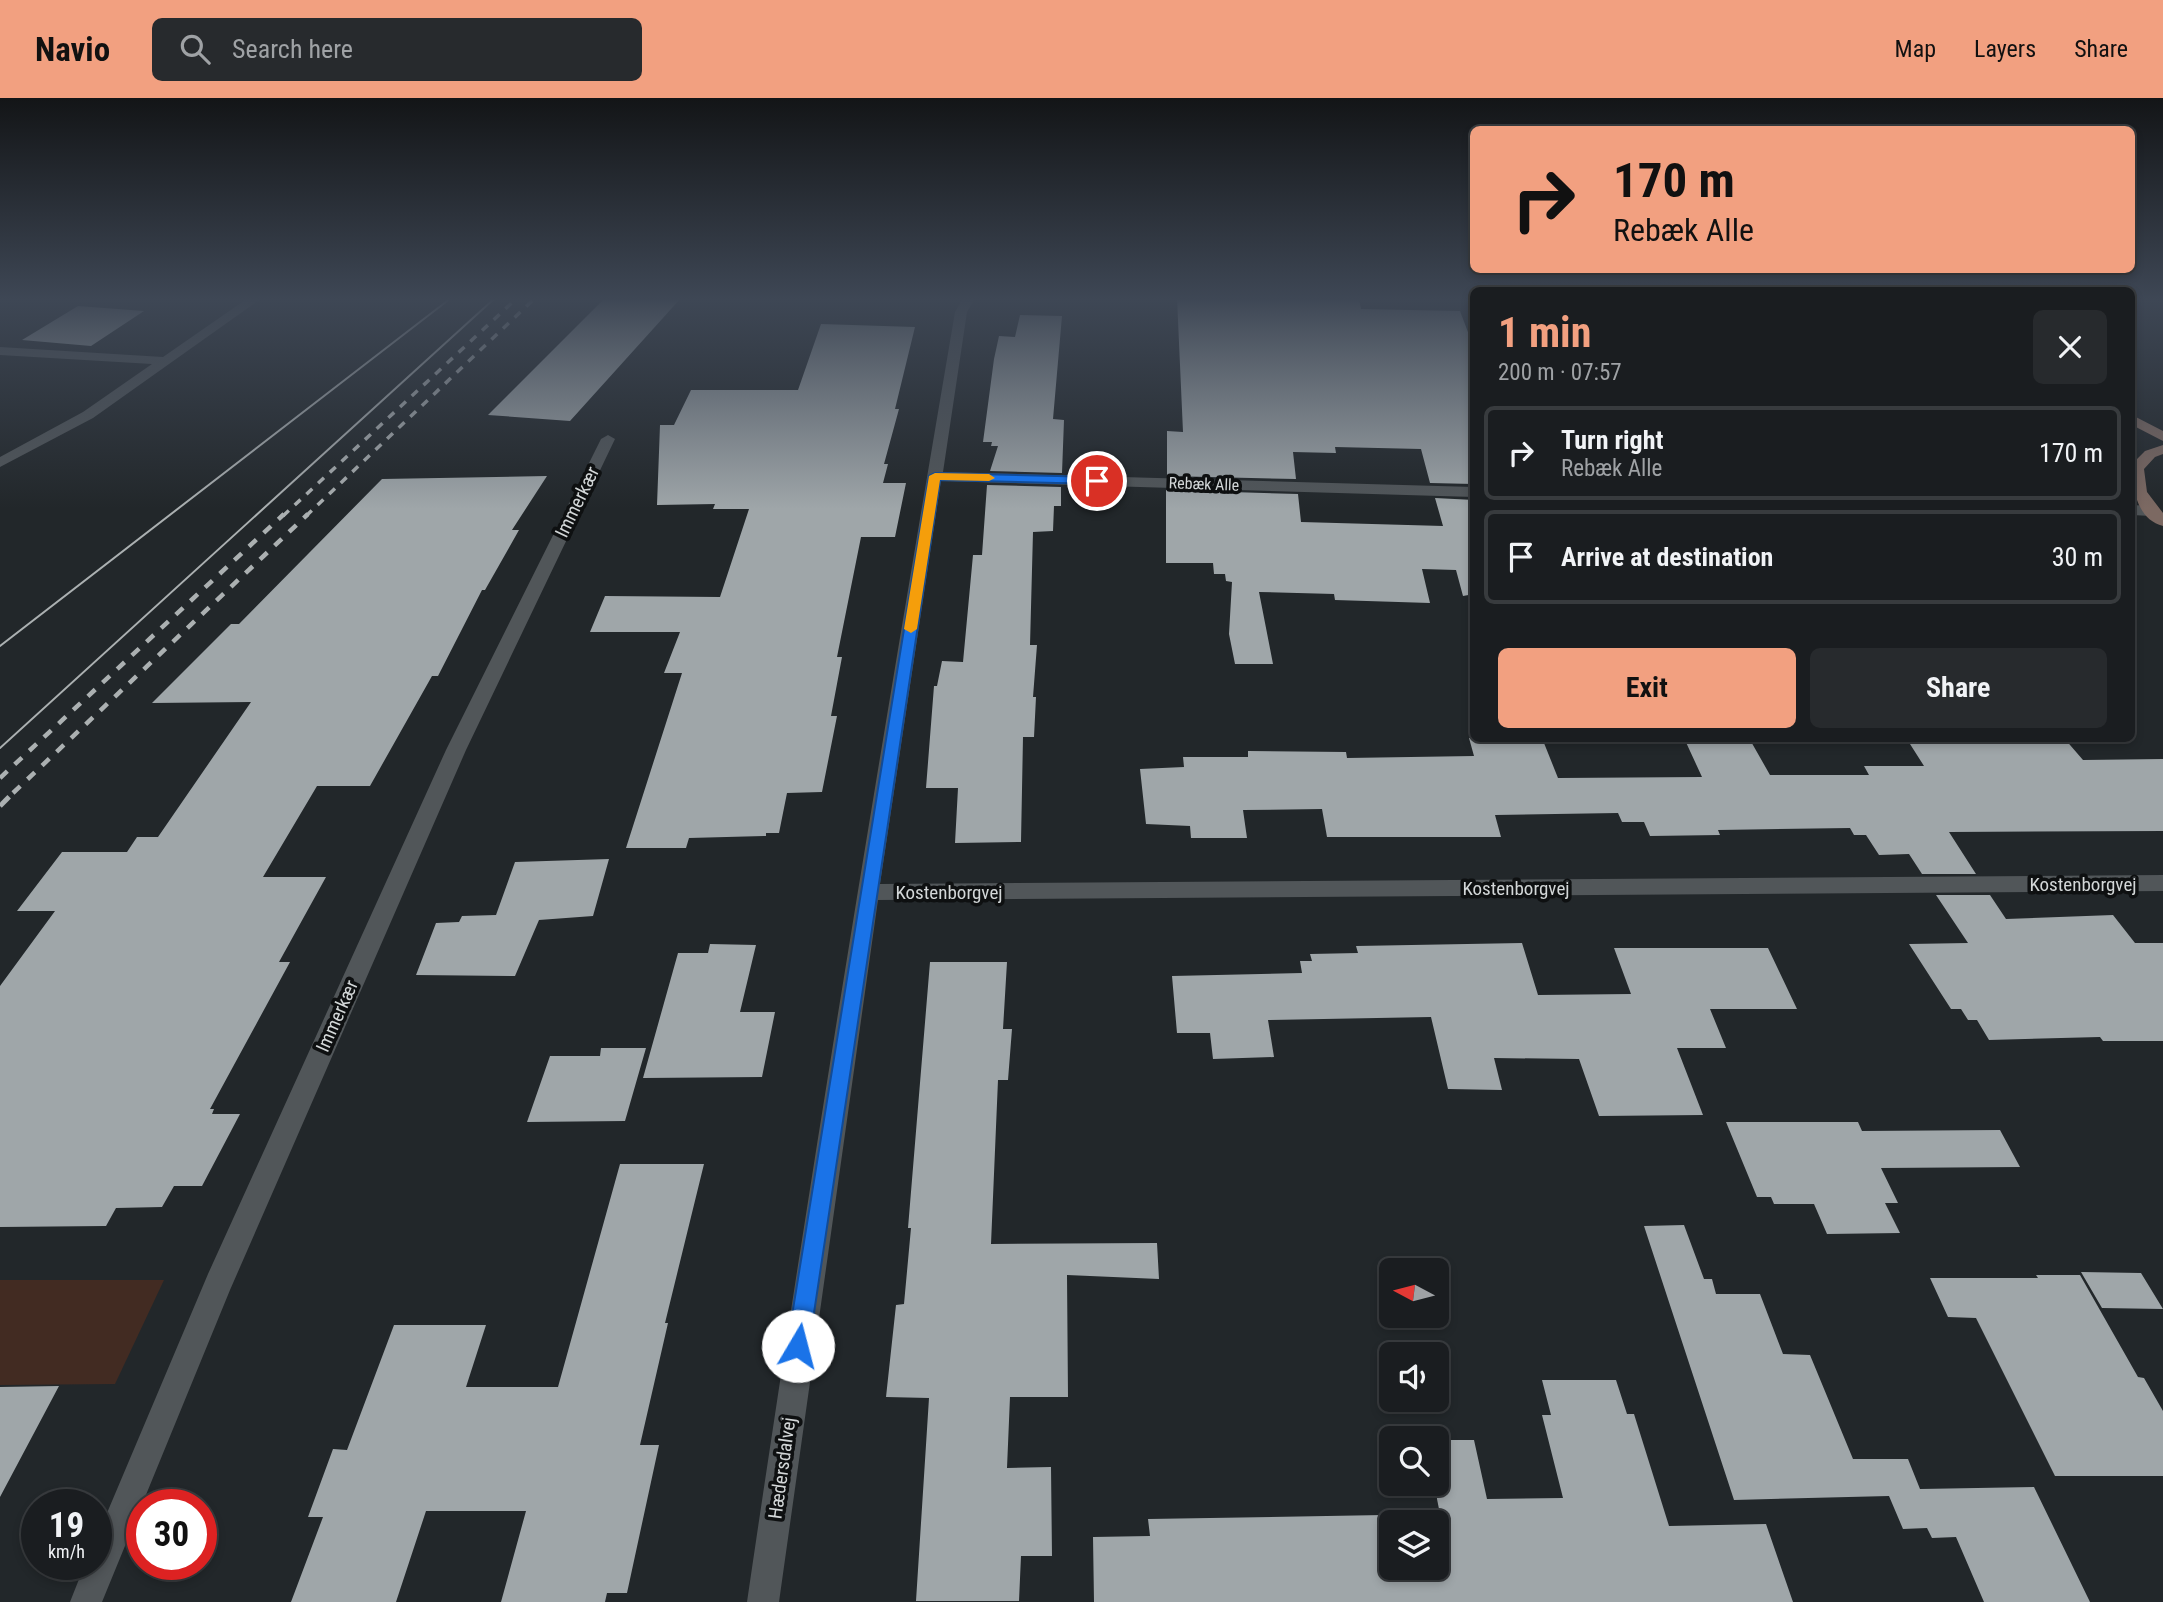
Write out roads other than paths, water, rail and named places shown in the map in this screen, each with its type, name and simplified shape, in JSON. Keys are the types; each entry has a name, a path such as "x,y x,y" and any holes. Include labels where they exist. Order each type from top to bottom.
{"street":[{"path":"0,463 88,415 156,368"},
{"name":"Hædersdalvej","path":"764,1602 805,1295 952,368"},
{"path":"2135,421 2163,437"},
{"name":"Immerkær","path":"86,1602 218,1284 456,750 608,439"},
{"path":"2157,516 2136,488 2136,468 2150,454 2163,449"},
{"name":"Rebæk Alle","path":"935,476 1470,492"},
{"path":"2135,511 2157,516"},
{"name":"Kostenborgvej","path":"869,892 2163,883"}],"tram line":[{"path":"0,646 360,368"},
{"path":"0,748 418,368"}],"railway":[{"path":"283,516 442,368"},
{"path":"306,516 461,368"},
{"path":"0,778 284,514"},
{"path":"13,793 308,514"},
{"path":"0,806 13,793"}]}
